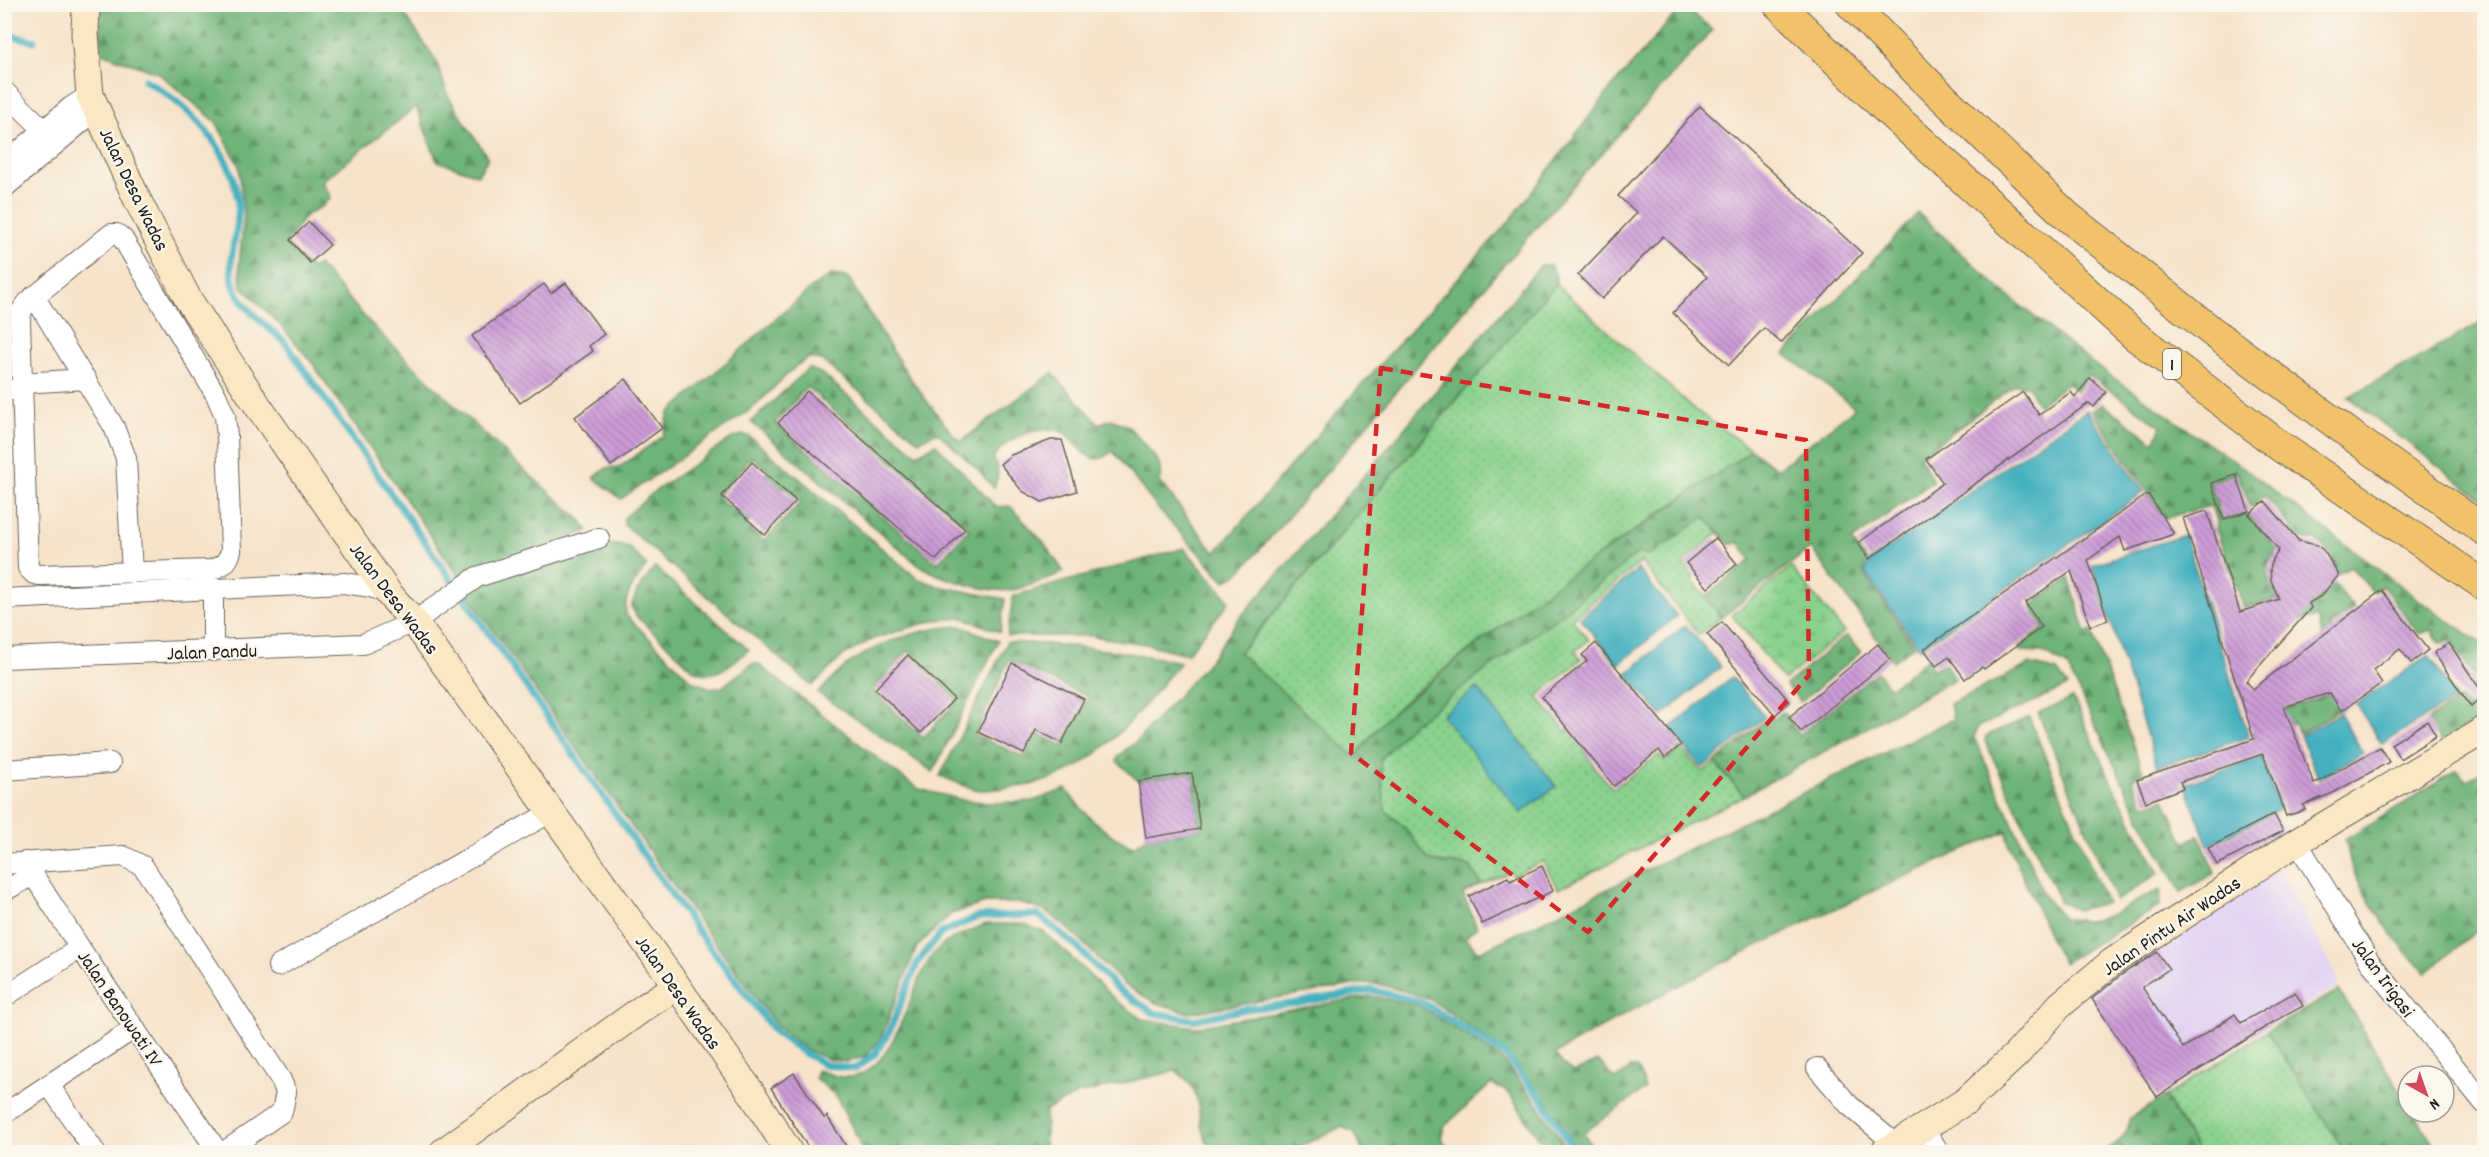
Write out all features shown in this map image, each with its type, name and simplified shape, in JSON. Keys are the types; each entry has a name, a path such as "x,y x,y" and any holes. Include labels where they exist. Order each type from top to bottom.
{"main road":[{"name":"Jalan Desa Wadas","path":"86,4 85,34 94,104 137,199 188,298 258,406 389,594 414,622 677,986 753,1095 789,1152"},
{"name":"1","path":"1778,4 1886,109 2133,334 2281,447 2484,585"},
{"path":"1851,4 1926,81 2067,216 2214,333 2484,530"},
{"name":"Jalan Pintu Air Wadas","path":"1890,1149 1974,1095 2017,1054 2060,1005 2112,962 2297,842 2484,730"},
{"path":"443,1152 677,986"}],"street":[{"path":"4,91 51,136"},
{"path":"4,164 51,136 84,120 94,104"},
{"path":"4,188 51,136"},
{"path":"117,234 123,239 221,405 227,436 231,551 229,559 211,570 39,575 34,574 28,568 15,381 22,310 34,296 105,239 117,234"},
{"path":"34,296 114,427 126,458 132,573"},
{"path":"15,381 86,379"},
{"name":"Jalan Pandu","path":"4,658 363,644 414,622 471,582 512,565 599,538"},
{"path":"4,599 344,583 371,587 389,594"},
{"path":"213,589 213,651"},
{"path":"4,770 110,763"},
{"path":"278,966 551,812"},
{"name":"Jalan Irigasi","path":"2297,842 2370,962 2484,1103"},
{"path":"4,864 29,868 123,856 143,866 281,1080 286,1092 282,1112 224,1152"},
{"path":"4,891 29,868"},
{"name":"Jalan Banowati IV","path":"29,868 80,948 219,1152"},
{"path":"4,997 80,948"},
{"path":"4,1114 135,1028"},
{"path":"1817,1068 1890,1149"},
{"path":"49,1085 95,1152"},
{"path":"1924,1128 1939,1152"}],"highlighted area":[{"path":"1381,368 1806,440 1809,675 1588,932 1351,753"}],"shaded area":[{"path":"2272,871 2284,877 2338,978 2339,986 2250,1037 2157,1097 2088,993"}],"green space":[{"path":"100,5 398,5 436,60 448,96 488,158 478,175 437,161 416,107 322,181 331,197 323,206 306,215 286,243 311,269 318,265 402,355 503,451 582,521 588,531 481,567 459,577 310,360 282,327 241,286 239,265 244,216 239,166 216,122 158,73 101,53"},
{"path":"1683,5 1713,30 1518,249 1266,543 1238,574 1225,581 1159,510 1113,451 1104,457 1095,459 1088,456 1068,436 1058,430 1043,430 1027,434 1006,444 993,457 998,472 994,488 938,433 919,441 821,360 809,358 797,365 753,408 621,499 594,478 606,468 619,467 663,436 669,413 811,288 831,275 848,277 914,383 960,442 1052,373 1099,424 1111,419 1128,426 1157,459 1161,470 1160,482 1215,553 1338,411 1512,218 1612,87"},
{"path":"1918,213 2006,294 2091,362 2241,466 2422,602 2484,645 2484,689 2450,641 2440,643 2431,630 2419,634 2383,586 2373,592 2351,567 2337,574 2331,554 2314,538 2312,541 2299,538 2279,546 2268,567 2269,581 2284,599 2298,605 2310,604 2318,600 2334,583 2354,608 2330,627 2351,654 2353,702 2299,734 2293,723 2280,728 2276,712 2338,691 2317,617 2291,623 2280,598 2244,608 2216,529 2217,524 2211,506 2165,518 2092,411 2103,404 2154,442 2161,427 2089,375 2076,391 2067,383 2038,406 2028,386 2015,385 1920,457 1933,481 1852,541 1867,561 1863,572 1914,646 1893,661 1811,548 1722,617 1705,597 1751,560 1739,542 1730,545 1705,517 1649,555 1638,553 1555,619 1408,728 1380,760 1385,810 1404,827 1430,861 1470,866 1481,884 1463,894 1477,927 1465,938 1479,952 1953,719 1950,704 2030,664 2057,671 2068,686 1978,727 1974,737 2046,899 2064,918 2084,921 2116,912 2161,890 2160,906 2063,963 2009,845 2007,831 1721,964 1555,1054 1574,1072 1598,1061 1616,1079 1631,1068 1637,1068 1643,1080 1645,1089 1584,1133 1595,1152 1578,1152 1546,1100 1506,1052 1428,998 1383,985 1365,983 1189,1013 1154,1002 1125,985 1069,929 1043,910 1019,903 985,903 951,914 917,947 880,1040 866,1056 847,1062 828,1059 807,1050 778,1028 701,924 466,592 501,574 607,544 627,546 647,565 628,596 625,609 627,616 692,681 711,688 722,687 752,664 758,664 919,789 963,800 994,803 1033,801 1066,789 1105,831 1134,846 1146,838 1200,829 1192,773 1138,781 1117,761 1118,756 1137,741 1210,660 1238,620 1378,460 1541,265 1550,265 1556,275 1556,284 1239,653 1355,757 1387,717 1536,599 1752,450 1777,469 1855,408 1785,354","holes":["2237,473 2251,507 2265,496 2292,528 2273,544 2247,514 2222,520 2210,482"]},
{"path":"1556,284 1694,409 1752,450 1581,567 1448,666 1397,708 1355,758 1239,654"},
{"path":"2484,321 2484,501 2348,397"},
{"path":"809,368 822,374 917,454 936,444 996,507 1010,506 1043,542 1064,572 1024,587 1000,590 963,583 927,570 918,565 751,422","holes":["807,387 969,529 937,563 775,423"]},
{"path":"742,435 749,436 917,578 938,586 1005,599 1000,632 963,618 935,620 873,639 844,655 812,686 624,525 624,518 655,491 732,438","holes":["752,457 768,471 758,482 773,496 783,486 801,502 764,541 746,525 756,513 744,502 734,511 717,496"]},
{"path":"1705,517 1719,532 1683,563 1694,577 1692,580 1722,617 1699,635 1641,562 1572,619 1589,640 1575,651 1581,659 1537,697 1567,732 1596,706 1570,674 1582,664 1657,751 1642,764 1611,728 1584,750 1594,767 1613,789 1659,755 1665,761 1681,748 1702,772 1715,762 1744,796 1558,889 1543,861 1513,876 1511,872 1481,884 1470,866 1430,861 1404,827 1385,810 1380,760 1408,728 1555,619 1638,553 1650,555","holes":["1477,688 1556,786 1522,813 1443,715"]},
{"path":"1184,548 1229,600 1187,654 1145,644 1091,636 1007,636 1013,596"},
{"path":"655,567 749,650 717,672 709,674 694,670 637,617 631,607 637,591"},
{"path":"1791,567 1844,632 1784,680 1732,615"},
{"path":"2069,578 2086,632 2092,631 2143,773 2132,779 2144,805 2164,799 2184,843 2199,835 2215,873 2181,892 2137,812 2067,666 2042,652 2020,651 2019,647 2044,628 2032,605"},
{"path":"960,626 998,641 933,772 818,693 848,664 877,647 904,636","holes":["908,651 957,700 923,738 872,690"]},
{"path":"1846,635 1861,652 1801,702 1786,685"},
{"path":"1007,642 1095,649 1181,662 1126,726 1106,745 1086,761 1062,774 1037,784 986,790 970,788 940,776","holes":["1009,660 1088,697 1063,746 1037,733 1024,757 975,735"]},
{"path":"1928,658 1933,670 1945,663 1955,679 1744,796 1715,762 1771,716 1774,719 1783,712 1800,735 1877,672 1890,688"},
{"path":"2073,698 2115,790 2159,873 2116,901 2038,713"},
{"path":"2460,698 2470,709 2484,699 2484,715 2443,743 2428,720"},
{"path":"2029,717 2106,903 2077,910 2060,902 1985,741 1986,736"},
{"path":"2484,769 2484,925 2426,973 2394,938 2374,909 2352,867 2345,840 2457,770 2466,781"},
{"path":"986,924 1024,924 1044,932 1118,1002 1143,1019 1195,1027 1370,996 1418,1005 1499,1056 1535,1100 1569,1152 1548,1152 1508,1092 1491,1084 1445,1126 1441,1138 1451,1152 1363,1152 1354,1132 1341,1127 1288,1152 1212,1152 1203,1132 1193,1088 1183,1076 1175,1071 1078,1094 1045,1111 1046,1132 1043,1152 862,1152 836,1096 815,1078 817,1070 844,1077 862,1074 876,1063 898,1030 931,957 942,945"},
{"path":"2339,990 2396,1084 2396,1124 2421,1124 2439,1152 2345,1152 2267,1031"},
{"path":"2267,1031 2345,1152 2198,1152 2165,1097"},
{"path":"2165,1097 2198,1152 2111,1152 2108,1148 2123,1136 2129,1119"}],"water":[{"path":"2087,410 2144,492 1919,649 1865,572 1870,561"},
{"path":"2185,535 2249,737 2157,767 2092,565"},
{"path":"1638,569 1677,616 1618,665 1580,618"},
{"path":"1685,625 1721,667 1662,716 1626,674"},
{"path":"2429,655 2456,698 2382,744 2356,704"},
{"path":"1732,677 1765,717 1702,768 1670,728"},
{"path":"1477,688 1556,786 1521,813 1442,715"},
{"path":"2340,713 2363,753 2319,779 2300,736"},
{"path":"2262,757 2280,809 2208,846 2185,784"}],"building":[{"path":"1700,106 1862,253 1781,343 1764,328 1729,365 1673,313 1707,277 1663,236 1602,299 1578,275 1637,213 1618,196"},
{"path":"309,222 330,245 310,263 290,240"},
{"path":"566,283 604,334 589,346 593,351 520,403 472,336 544,284 551,293"},
{"path":"2090,378 2106,392 2094,407 2089,403 1869,559 1858,543 1943,483 1926,459 2023,392 2039,415 2071,392 2075,397"},
{"path":"626,379 662,428 611,466 575,417"},
{"path":"807,391 965,529 936,560 778,423"},
{"path":"1051,440 1062,440 1077,491 1042,502 1022,491 1000,464 1011,455"},
{"path":"752,462 796,501 765,535 722,496"},
{"path":"2236,475 2249,511 2224,519 2211,483"},
{"path":"2148,494 2174,534 2125,551 2120,537 2088,560 2108,620 2090,626 2071,571 2025,603 2042,627 1984,669 1982,667 1965,679 1949,657 1936,666 1924,649"},
{"path":"2265,501 2299,541 2317,545 2324,551 2339,575 2321,596 2309,603 2311,608 2246,681 2253,689 2382,590 2428,650 2411,663 2400,649 2373,670 2382,683 2341,711 2330,693 2284,707 2314,784 2380,747 2389,762 2333,793 2303,805 2305,810 2286,816 2263,754 2180,782 2183,788 2146,802 2137,780 2254,739 2183,518 2207,511 2240,612 2279,599 2271,580 2270,569 2279,550 2249,514"},
{"path":"1716,538 1737,564 1708,588 1686,563"},
{"path":"1722,622 1790,702 1775,715 1707,634"},
{"path":"1596,643 1681,745 1665,758 1659,750 1614,786 1542,697 1587,661 1582,655"},
{"path":"2449,643 2484,695 2471,707 2434,653"},
{"path":"1878,644 1890,659 1801,732 1789,717"},
{"path":"908,655 954,699 921,733 875,689"},
{"path":"1012,663 1084,699 1062,743 1036,730 1024,754 978,732"},
{"path":"2427,721 2436,736 2400,759 2391,744"},
{"path":"1192,773 1200,829 1146,838 1138,781"},
{"path":"2274,814 2283,831 2217,865 2208,848"},
{"path":"1542,866 1553,891 1482,924 1469,896 1508,877 1510,881"},
{"path":"2157,952 2169,969 2142,987 2183,1048 2235,1014 2241,1023 2295,992 2303,1006 2270,1024 2157,1097 2092,999 2121,975"},
{"path":"794,1073 824,1118 827,1116 850,1152 811,1152 771,1088"}],"waterway":[{"path":"4,34 34,41"},
{"path":"145,80 193,116 207,132 228,166 235,184 238,204 238,223 232,252 231,272 241,300 254,315 284,341 696,929 776,1033 824,1064 855,1069 875,1054 888,1034 918,962 941,933 978,917 1038,915 1074,944 1119,990 1154,1013 1194,1020 1246,1009 1298,1003 1371,990 1422,1002 1503,1053 1541,1098 1575,1152"}]}
